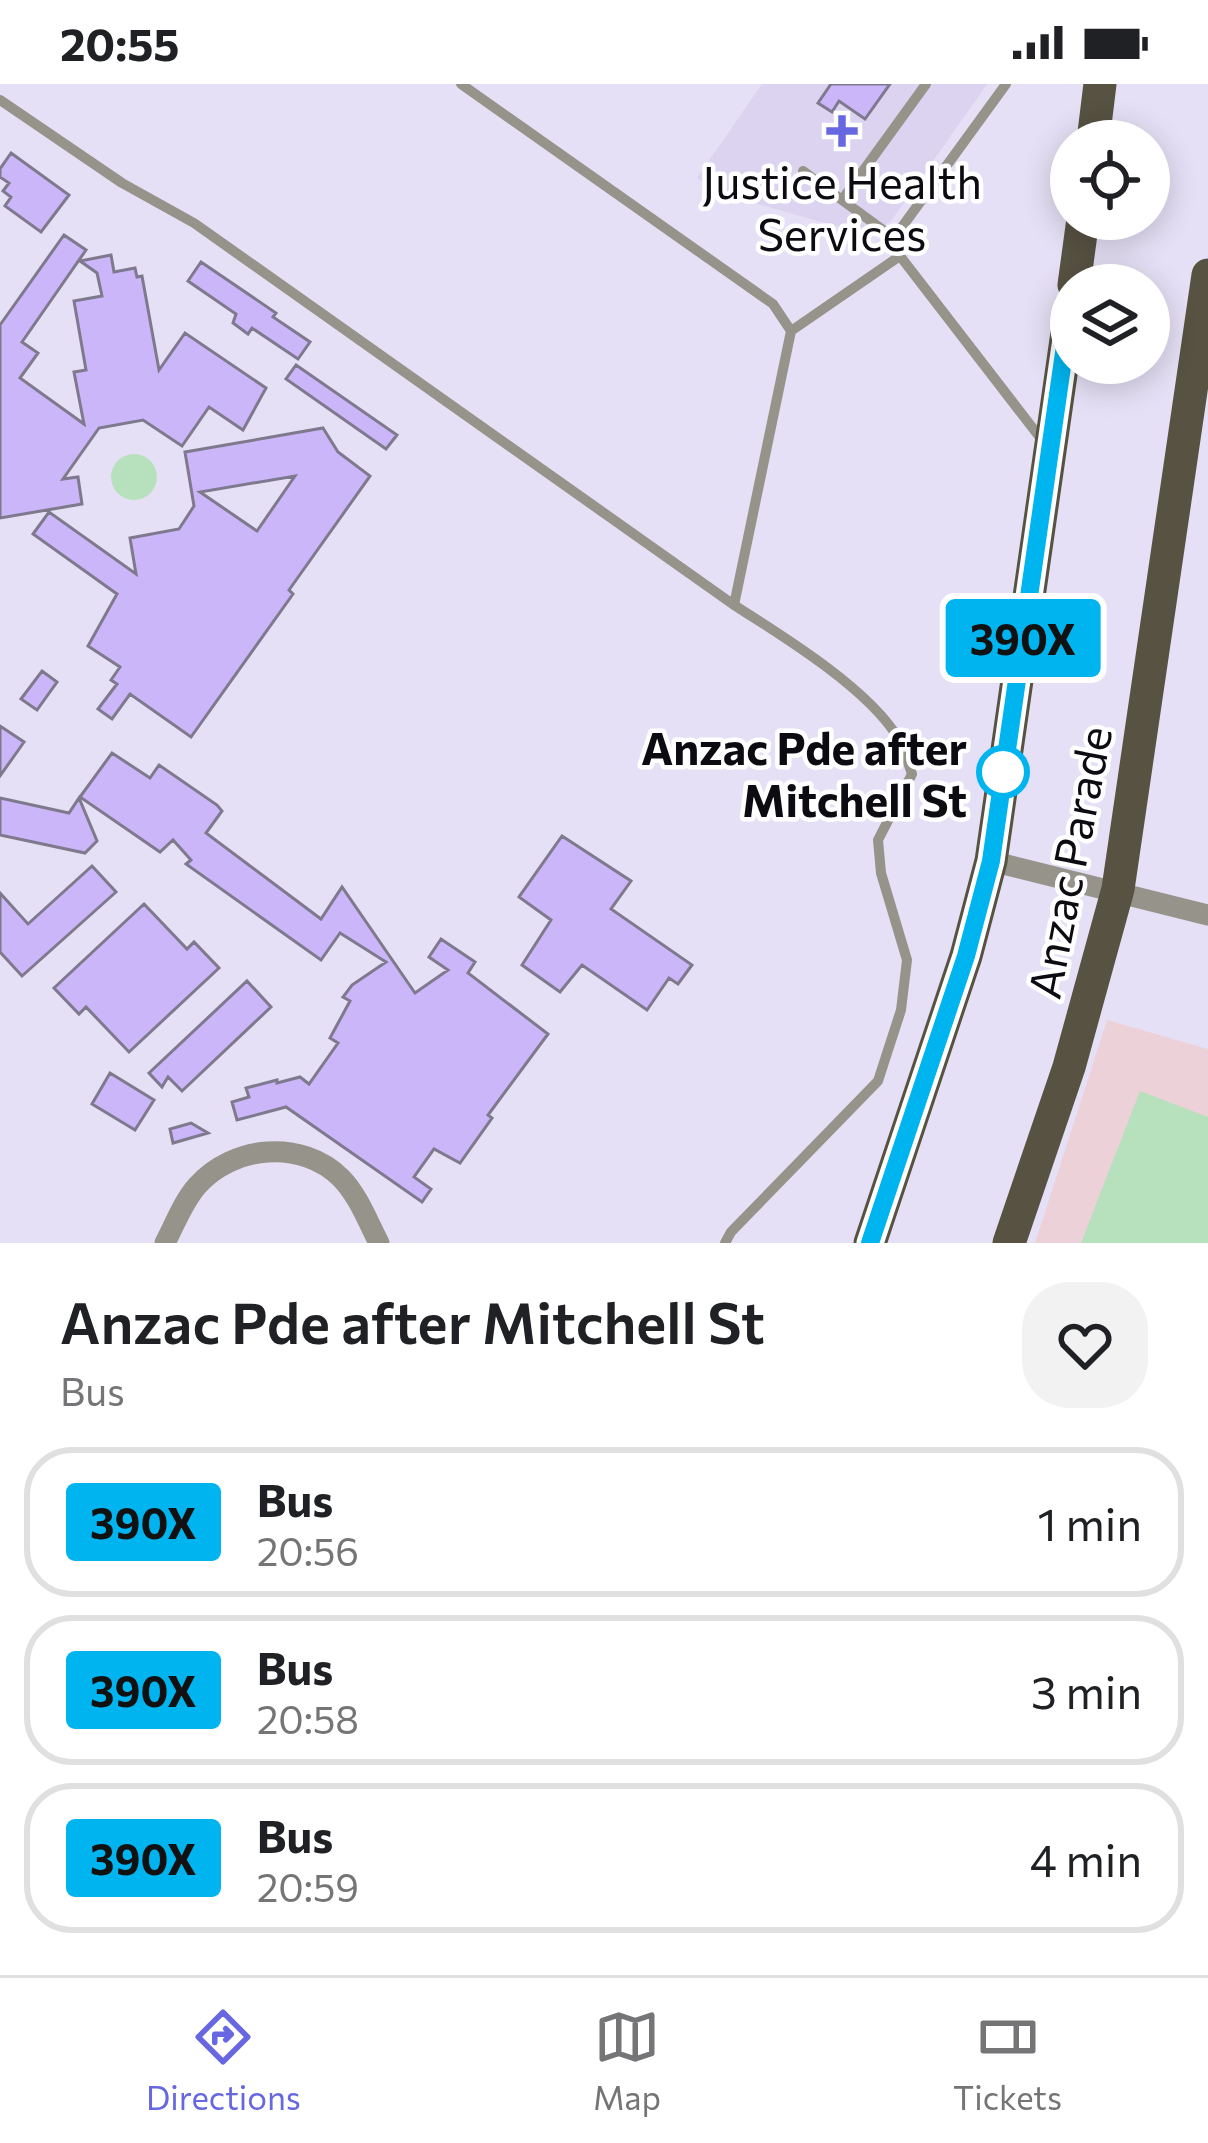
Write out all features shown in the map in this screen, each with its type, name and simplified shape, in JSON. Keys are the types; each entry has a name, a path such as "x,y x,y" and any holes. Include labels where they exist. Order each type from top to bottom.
{"main road":[{"path":"1096,120 1100,84"},
{"name":"Anzac Parade","path":"1009,1243 1069,1067 1118,889 1208,275"},
{"name":"Anzac Parade","path":"870,1243 966,956 991,861 1060,384"}],"street":[{"path":"991,861 1208,915"},
{"path":"165,1243 203,1179 230,1162 279,1150 306,1156 338,1174 379,1243"}],"lane":[{"path":"461,84 773,304 791,331"},
{"path":"842,200 926,84"},
{"path":"894,238 1006,84"},
{"path":"0,100 122,184 194,223 782,635 853,689 898,736 913,774 878,841 881,873 908,960 901,1010 878,1081 725,1243"},
{"path":"803,171 894,238 900,256 1051,452"},
{"path":"734,605 791,331 900,256"}],"shaded area":[{"name":"Justice Health Services","path":"762,84 987,84 891,221 857,246 845,229 720,193 697,178"},
{"path":"1107,1020 1208,1049 1208,1243 1035,1243"}],"green space":[{"path":"134,454 150,461 157,477 150,493 134,500 118,493 111,477 118,461"},
{"path":"1140,1091 1208,1117 1208,1243 1081,1243"}],"building":[{"path":"831,84 890,84 865,119 839,101 832,112 818,103"},
{"path":"11,153 69,195 41,232 5,206 11,197 3,191 9,183 0,177 0,169"},
{"path":"64,235 86,250 22,342 38,353 20,378 84,424 74,372 86,370 74,301 102,296 97,273 80,261 111,255 114,272 135,268 137,277 142,276 159,370 185,333 266,388 243,430 209,407 182,446 143,420 99,428 63,479 78,477 82,504 0,518 0,325"},
{"path":"201,262 310,342 298,359 252,328 248,334 233,323 236,314 188,281"},
{"path":"296,365 397,435 386,449 286,379"},
{"path":"323,428 338,452 370,476 191,737 130,694 112,719 98,709 117,684 111,680 120,667 88,646 117,594 33,534 49,512 136,574 130,538 179,529 194,506 185,452","holes":["295,476 257,531 200,492"]},
{"path":"42,671 57,682 37,710 21,699"},
{"path":"0,726 24,742 0,776"},
{"path":"112,753 150,778 159,765 217,805 222,811 206,833 321,919 342,887 415,993 448,970 429,957 441,939 475,962 468,973 548,1034 488,1115 492,1118 460,1163 434,1149 414,1177 431,1189 422,1202 286,1107 237,1120 232,1102 249,1097 246,1088 277,1080 300,1077 309,1084 338,1043 330,1038 350,1001 343,997 352,985 386,962 340,933 321,960 186,864 191,860 173,840 160,852 80,797"},
{"path":"0,798 69,813 79,798 97,841 85,853 0,835"},
{"path":"562,836 631,881 611,909 692,965 678,984 669,978 647,1010 582,965 560,992 522,965 551,920 519,897"},
{"path":"92,866 116,892 22,976 0,952 0,893 28,924"},
{"path":"144,904 187,949 194,942 219,968 129,1052 86,1007 79,1014 54,988"},
{"path":"247,981 271,1007 182,1091 168,1077 162,1087 149,1073"},
{"path":"110,1073 154,1100 135,1130 92,1104"},
{"path":"191,1123 208,1133 173,1143 170,1129"}],"bus line":[{"name":"390X","path":"870,1243 966,956 991,861 1060,384"}],"place":[{"name":"Justice Health Services","path":"842,131"},
{"name":"Anzac Pde after Mitchell St","path":"1003,772"}]}
